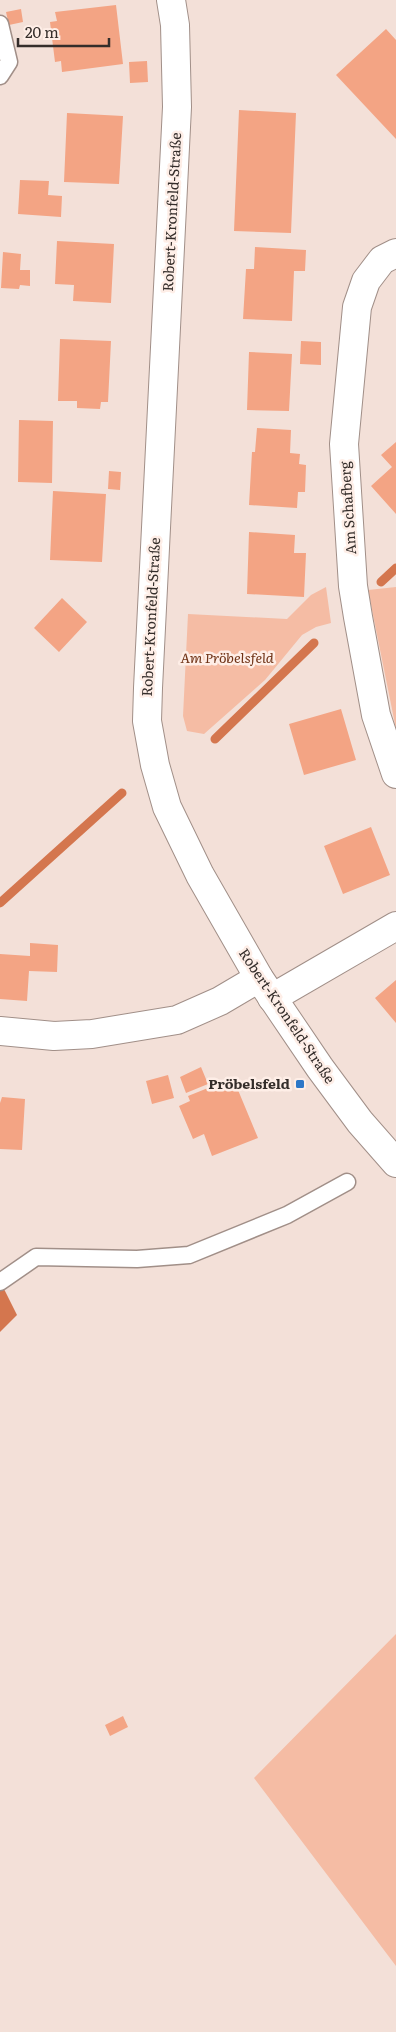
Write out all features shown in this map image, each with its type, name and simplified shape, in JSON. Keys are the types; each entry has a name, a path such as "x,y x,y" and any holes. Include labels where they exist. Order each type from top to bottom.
{"street":[{"name":"Robert-Kronfeld-Straße","path":"171,0 175,25 178,106 147,721 155,765 167,808 200,875 266,988 320,1068 360,1122 396,1163"},
{"name":"Am Schafberg","path":"396,253 382,260 366,280 357,307 344,444 353,586 376,716 396,774"},
{"path":"0,1031 54,1036 92,1034 177,1020 220,1001 266,988 396,926"}],"lane":[{"path":"0,24 9,62 0,76"},
{"path":"0,1282 36,1257 137,1259 190,1255 287,1215 347,1182"}],"green space":[{"name":"Am Pröbelsfeld","path":"326,587 331,623 316,627 302,635 265,680 204,734 187,731 183,716 188,614 287,619 311,595"},
{"path":"396,587 396,729 368,590"},
{"path":"396,1634 396,1966 254,1778"}],"shaded area":[{"path":"0,1281 17,1315 0,1332"}],"building":[{"path":"116,5 123,64 62,72 61,61 55,62 50,22 57,21 55,12"},
{"path":"21,9 23,22 9,25 6,12"},
{"path":"386,29 396,40 396,139 336,75"},
{"path":"147,61 148,82 130,83 129,62"},
{"path":"239,110 296,113 291,233 234,231"},
{"path":"67,113 123,116 119,184 64,182"},
{"path":"20,180 49,181 48,195 62,196 61,217 18,214"},
{"path":"57,241 114,244 111,303 73,301 74,285 55,284"},
{"path":"255,247 306,250 305,271 294,271 292,321 243,319 246,269 254,269"},
{"path":"3,252 21,254 20,270 30,270 30,286 20,285 19,289 1,288"},
{"path":"60,339 111,341 108,402 101,402 100,409 77,408 77,401 58,401"},
{"path":"301,341 321,342 321,365 300,364"},
{"path":"249,352 292,354 289,411 247,410"},
{"path":"19,420 53,421 52,483 18,482"},
{"path":"257,428 291,430 290,453 300,454 299,464 306,465 305,492 298,492 297,508 249,505 252,452 255,452"},
{"path":"396,442 396,514 371,486 392,467 381,455"},
{"path":"109,471 121,472 120,490 108,489"},
{"path":"53,491 106,494 102,562 50,560"},
{"path":"249,532 295,535 294,553 306,553 304,597 247,594"},
{"path":"62,598 87,622 59,652 34,628"},
{"path":"341,709 356,760 304,775 289,724"},
{"path":"371,827 390,875 343,894 324,846"},
{"path":"30,943 58,945 57,972 29,971 27,1001 0,999 0,954 30,956"},
{"path":"396,980 396,1023 375,998"},
{"path":"201,1067 208,1084 186,1093 180,1077"},
{"path":"168,1075 174,1098 152,1104 146,1081"},
{"path":"233,1078 258,1138 212,1156 204,1134 193,1139 179,1106 190,1101 188,1096"},
{"path":"2,1097 25,1099 22,1150 0,1149 0,1103"},
{"path":"123,1716 128,1727 110,1736 105,1725"}],"waterway":[{"path":"381,582 396,568"},
{"path":"215,739 314,643"},
{"path":"0,903 122,793"}],"place":[{"name":"Pröbelsfeld","path":"300,1084"}]}
